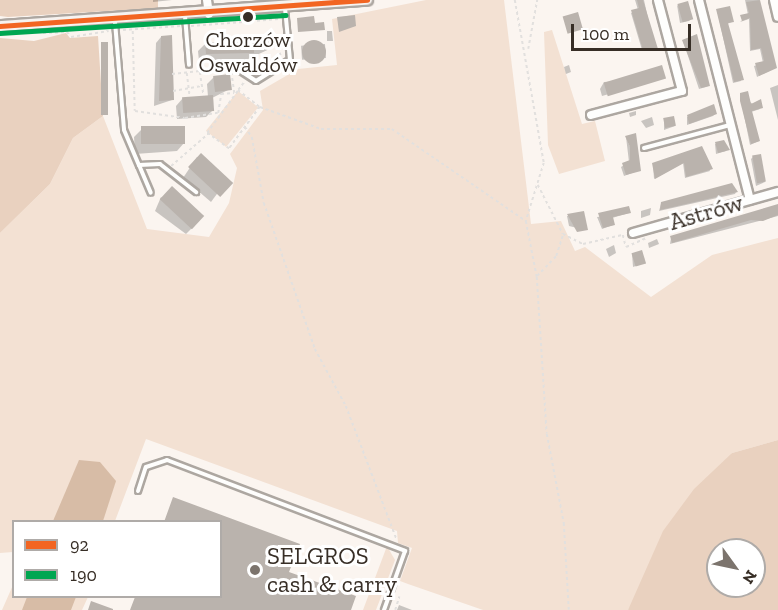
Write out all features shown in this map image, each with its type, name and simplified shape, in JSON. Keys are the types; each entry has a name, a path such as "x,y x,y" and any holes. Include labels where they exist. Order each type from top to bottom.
{"street":[{"path":"207,0 209,14"},
{"path":"0,26 115,26 186,21 209,14 284,15 313,3 367,0"},
{"path":"591,115 682,91 658,0"},
{"path":"699,0 750,200"},
{"path":"774,0 778,17"},
{"name":"Astrów","path":"633,232 778,192"}],"lane":[{"path":"232,68 256,81 290,60 284,15"},
{"path":"186,21 189,64"},
{"path":"115,26 124,130 151,193"},
{"path":"644,148 730,124"},
{"path":"139,165 165,166 196,192"},
{"path":"138,491 146,467 167,460 405,551 384,610"}],"path":[{"path":"515,0 528,52 544,163 526,221 537,277 547,434 564,523 569,610"},
{"path":"528,52 537,0"},
{"path":"37,33 67,32 71,37 115,26 133,30 186,21 284,15 282,30"},
{"path":"133,30 135,111 185,118 218,113"},
{"path":"165,166 178,165 209,134 247,78 284,52 283,41"},
{"path":"172,74 232,68 233,89"},
{"path":"200,71 204,96"},
{"path":"187,72 190,96"},
{"path":"173,91 202,86"},
{"path":"218,118 221,94 233,89 238,90 260,106 321,129 392,129 526,221"},
{"path":"209,134 229,148 260,106"},
{"path":"245,127 252,137 264,203 315,349 346,406 397,548"},
{"path":"537,184 563,234 583,244 633,232"},
{"path":"537,277 551,263 563,234"},
{"path":"395,610 399,597"}],"shaded area":[{"path":"0,0 158,0 158,8 8,17 0,16"},
{"path":"426,0 504,0 531,224 561,221 575,251 585,247 651,297 712,255 778,238 778,440 732,453 628,610 483,610 408,584 400,581 412,548 398,543 397,531 146,439 115,520 12,520 12,552 0,553 0,233 50,184 73,138 103,116 147,229 209,237 229,203 237,168 230,154 263,110 260,91 298,69 337,65 332,19"},
{"path":"552,30 582,124 595,121 605,161 559,174 548,145 544,32"},
{"path":"66,33 70,38 98,36 103,116 73,138 50,184 0,233 0,38 34,41"},
{"path":"238,91 258,107 226,147 206,131"},
{"path":"778,440 778,610 628,610 663,531 694,489 732,453"},
{"path":"79,460 100,462 116,481 103,520 53,520"},
{"path":"387,546 395,560 376,610 363,610"},
{"path":"12,587 12,598 88,598 82,610 2,610"},
{"path":"26,598 76,598 71,610 22,610"}],"building":[{"path":"637,0 643,0 658,49 643,50 631,10 639,8"},
{"path":"760,0 777,68 759,76 755,63 764,61 761,48 751,50 750,18 742,21 740,15 749,13 746,2"},
{"path":"688,1 693,19 683,22 677,4"},
{"path":"730,6 734,22 728,23 744,80 734,82 716,9"},
{"path":"578,12 583,29 568,34 563,16"},
{"path":"355,15 356,26 339,32 337,17"},
{"path":"314,16 315,23 324,22 325,30 298,32 297,18"},
{"path":"276,34 277,46 254,48 254,53 206,54 205,42 254,42 253,36"},
{"path":"697,34 710,86 701,88 682,40"},
{"path":"172,35 174,100 159,101 161,36"},
{"path":"314,40 322,44 326,52 322,60 314,64 306,60 302,52 306,44"},
{"path":"101,42 108,42 108,115 101,115"},
{"path":"662,65 666,78 608,96 604,83"},
{"path":"230,74 232,90 215,92 213,76"},
{"path":"748,91 751,104 761,99 763,108 752,111 760,141 751,144 740,101 740,93"},
{"path":"213,95 214,111 183,113 182,97"},
{"path":"714,104 717,114 689,124 687,115"},
{"path":"674,116 676,126 665,128 663,118"},
{"path":"141,126 185,126 185,144 141,144"},
{"path":"636,133 641,171 626,175 622,163 630,160 630,147 625,136"},
{"path":"724,140 730,150 718,153 715,142"},
{"path":"702,146 713,169 686,177 684,163 655,179 652,163"},
{"path":"201,153 233,183 220,197 188,167"},
{"path":"761,154 766,182 757,183 752,156"},
{"path":"732,183 738,192 660,210 661,202"},
{"path":"172,186 204,216 192,229 160,199"},
{"path":"778,204 778,215 763,221 751,220 672,243 670,236"},
{"path":"629,206 631,213 613,217 615,225 603,228 598,213"},
{"path":"584,211 588,230 577,232 567,214"},
{"path":"642,250 646,263 636,267 631,253"},
{"name":"SELGROS cash & carry","path":"173,497 300,544 289,572 356,596 351,610 130,610 135,598 222,598 222,520 165,520"},
{"path":"91,601 113,609 113,610 88,610"}],"transit line":[{"name":"92","path":"0,26 367,0"},
{"name":"190","path":"0,33 285,15"}],"place":[{"name":"Chorzów Oswaldów","path":"248,17"},
{"name":"SELGROS cash & carry","path":"255,570"}]}
